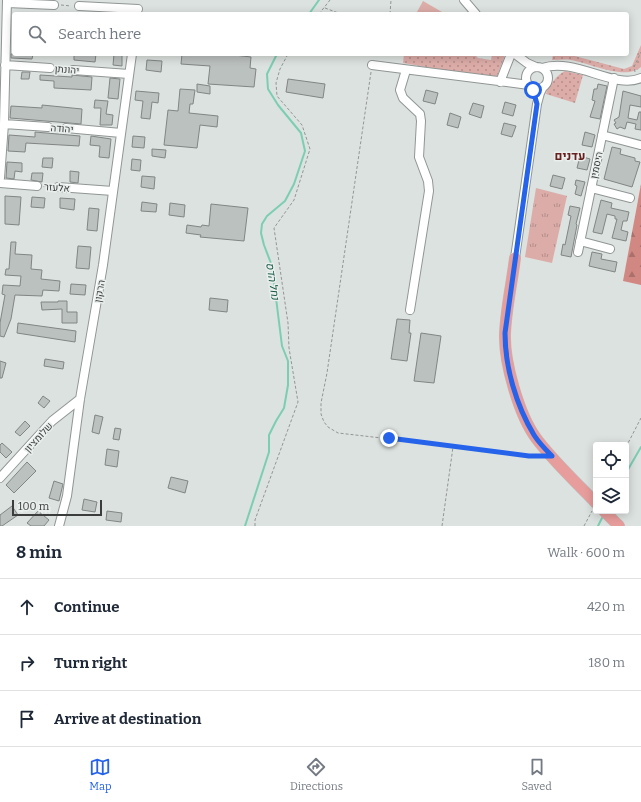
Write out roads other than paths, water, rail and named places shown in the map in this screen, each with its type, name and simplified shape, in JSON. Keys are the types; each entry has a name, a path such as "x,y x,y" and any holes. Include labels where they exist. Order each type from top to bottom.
{"main road":[{"path":"515,258 505,333 507,360 517,397 527,422 535,436 593,501"},
{"path":"606,514 619,526"}],"street":[{"path":"79,6 137,12 138,0"},
{"path":"464,0 474,12"},
{"path":"0,178 4,124 7,1 54,5"},
{"name":"הרקון","path":"59,526 67,496 80,398 103,264 132,56"},
{"path":"500,82 509,56"},
{"path":"518,56 531,66 546,72 548,78"},
{"path":"518,56 525,67 527,80 535,94 537,104"},
{"name":"יהונתן","path":"5,65 50,68"},
{"path":"510,83 527,75 530,70 552,65 569,66 624,80 640,78"},
{"path":"515,258 537,104 540,93 547,83 553,69 560,65"},
{"path":"372,66 510,83 530,86 537,89 543,87"},
{"name":"יהונתן","path":"73,70 129,74"},
{"path":"406,70 400,90 403,98 420,114 419,157 428,181 429,191 410,310"},
{"name":"היסמין","path":"578,252 614,78"},
{"name":"יהודה","path":"4,124 48,127"},
{"name":"יהודה","path":"66,128 121,133"},
{"path":"602,135 640,144"},
{"name":"אלעזר","path":"0,183 36,186"},
{"name":"אלעזר","path":"58,187 113,191"},
{"path":"591,188 630,198"},
{"path":"580,241 610,249"},
{"name":"שלומציון","path":"0,478 52,421 80,398"}],"waterway":[{"name":"נחל הדס","path":"310,12 319,0"},
{"name":"נחל הדס","path":"245,526 269,452 269,435 284,408 288,385 288,361 282,346 272,266 261,233 262,224 267,216 285,201 294,184 305,151 301,133 278,105 268,89 267,74 276,56"},
{"path":"629,468 641,447"},
{"path":"598,526 603,516"}],"district":[{"name":"עדנים","path":"570,156"}]}
